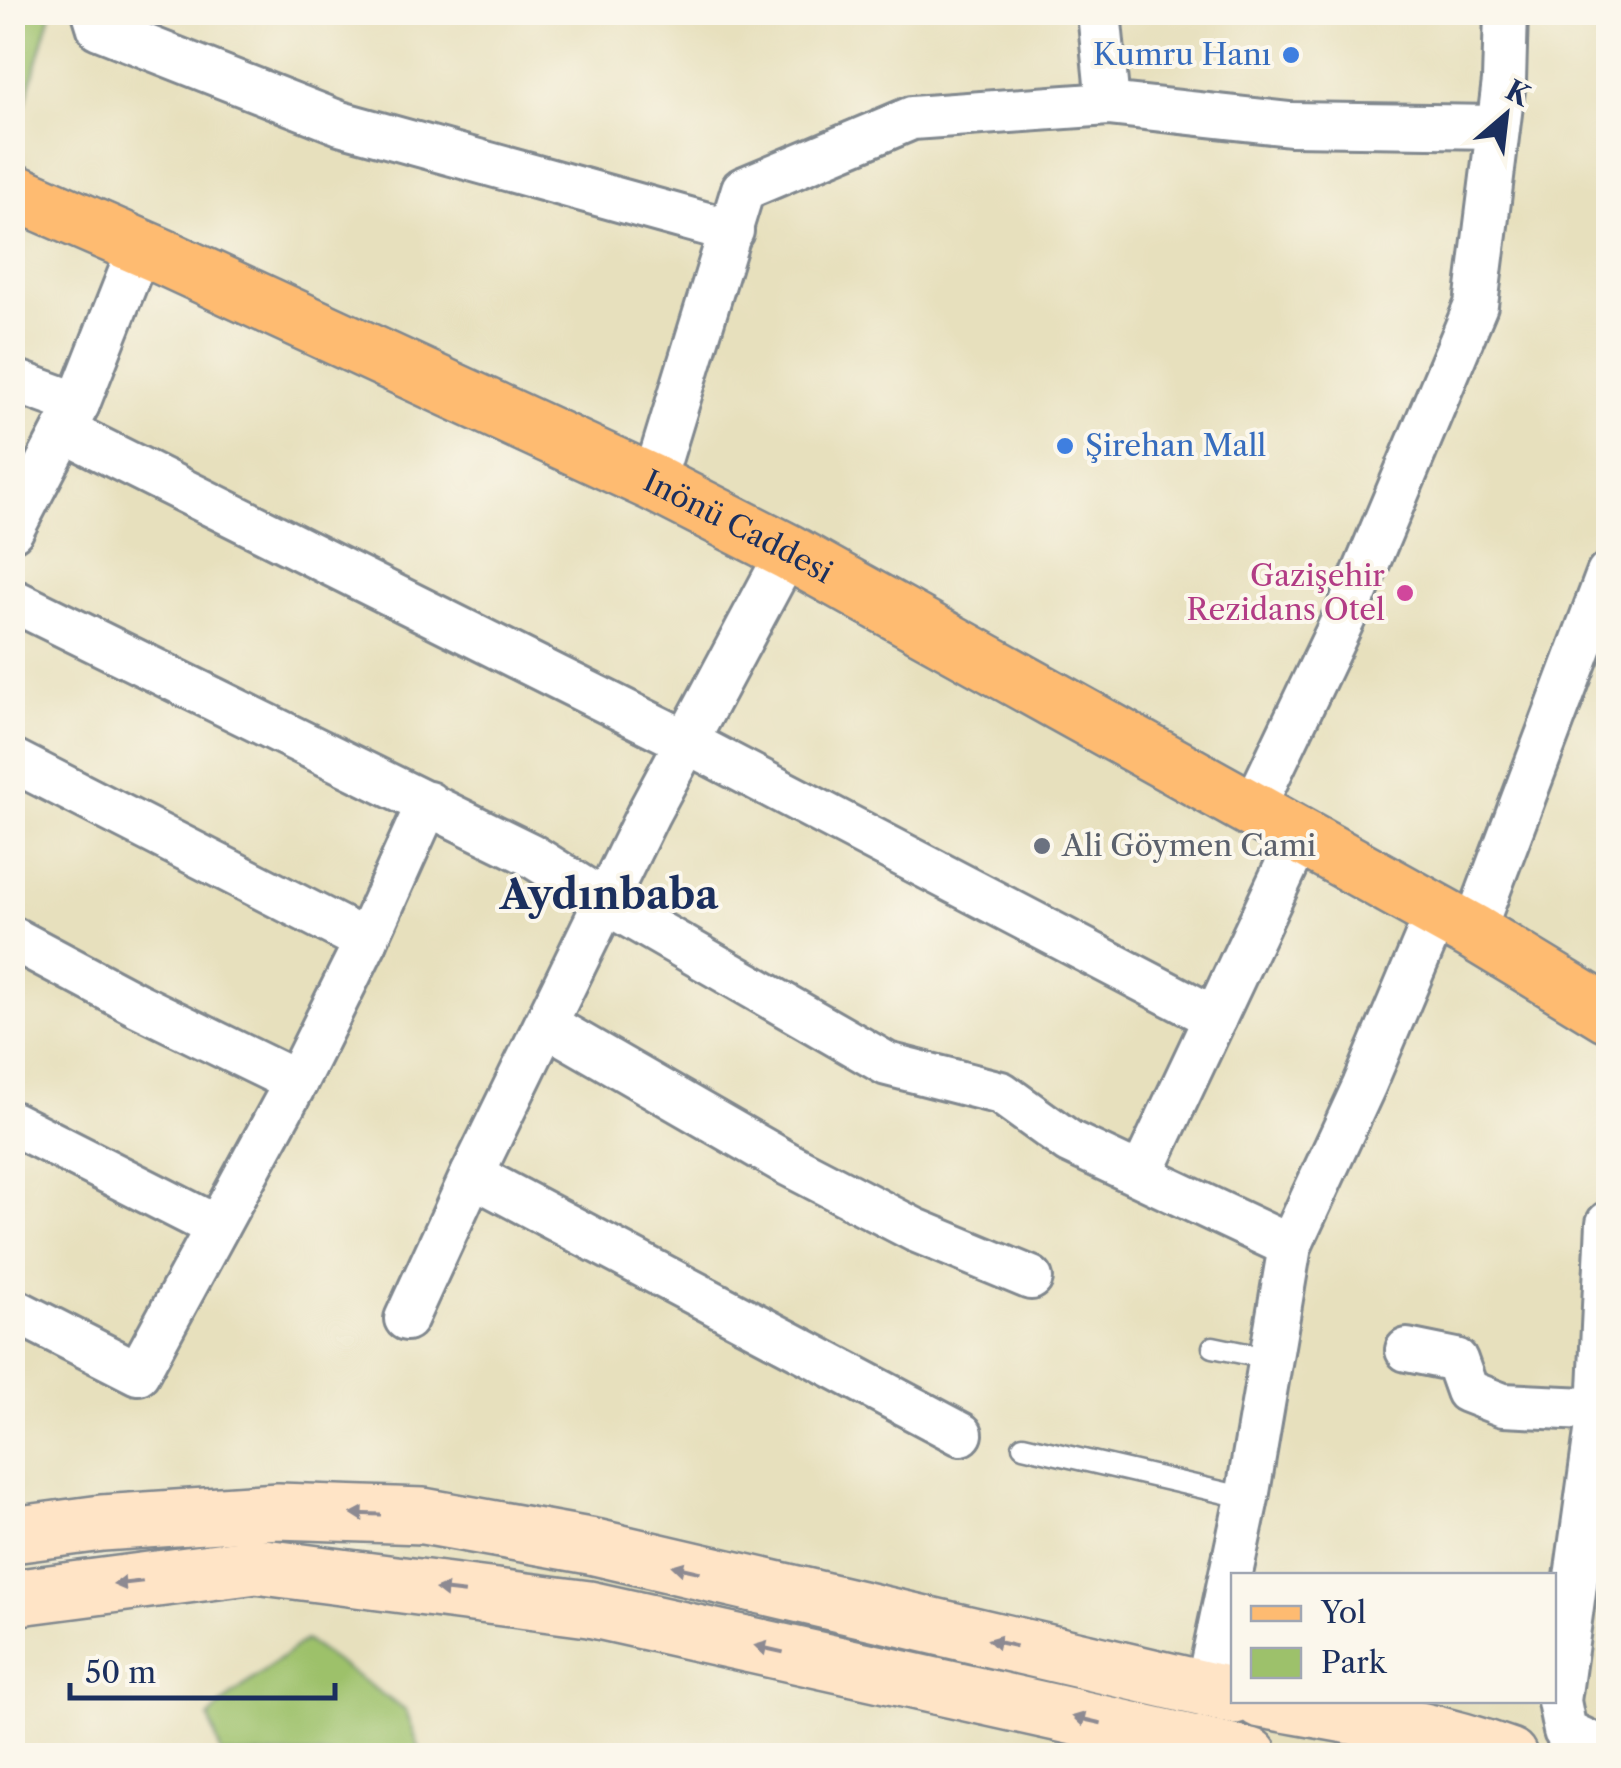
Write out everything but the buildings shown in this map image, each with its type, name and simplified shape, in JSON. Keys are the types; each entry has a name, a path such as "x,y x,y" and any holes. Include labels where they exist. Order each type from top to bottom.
{"main road":[{"name":"Inönü Caddesi","path":"12,191 653,483 788,552 1455,923 1608,1014"},
{"name":"Inönü Caddesi","path":"1455,923 1460,947 1608,1038"},
{"path":"12,1535 102,1523 278,1511 423,1516 595,1547 1220,1693"},
{"path":"12,1598 256,1566 589,1609 1250,1756"},
{"path":"1279,1703 1388,1722 1509,1756"}],"street":[{"path":"94,12 100,28 340,123 732,231"},
{"path":"1099,12 1108,104"},
{"path":"1252,811 1352,601 1476,305 1504,81 1506,12"},
{"path":"653,483 743,189 912,118 1108,104 1290,124 1498,127"},
{"path":"12,530 71,417 140,247"},
{"path":"12,380 71,417 1215,1018"},
{"path":"406,1319 605,902 788,552"},
{"path":"1237,1573 1290,1246 1364,1086 1455,923 1608,574"},
{"path":"12,600 529,854 887,1064 1001,1093 1070,1142 1290,1246"},
{"path":"12,760 366,941"},
{"path":"12,1309 138,1373 296,1082 428,803"},
{"path":"1141,1175 1300,837"},
{"path":"12,938 296,1082"},
{"path":"547,1025 788,1164 914,1230 1031,1278"},
{"path":"12,1124 217,1227"},
{"path":"472,1175 961,1434"},
{"path":"1608,1223 1604,1410 1559,1701 1566,1730 1608,1751"},
{"path":"1407,1350 1456,1360 1467,1391 1503,1404 1604,1410"},
{"path":"1220,1693 1231,1614"}],"lane":[{"path":"1213,1347 1270,1359"},
{"path":"1023,1446 1247,1498"}],"green space":[{"path":"12,13 51,13 17,132 12,130"},
{"path":"305,1640 406,1711 422,1755 222,1755 209,1717"}],"place":[{"name":"Kumru Hanı","path":"1291,55"},
{"name":"Şirehan Mall","path":"1065,446"},
{"name":"Gazişehir Rezidans Otel","path":"1405,593"},
{"name":"Ali Göymen Cami","path":"1042,846"}],"district":[{"name":"Aydınbaba","path":"609,895"}]}
